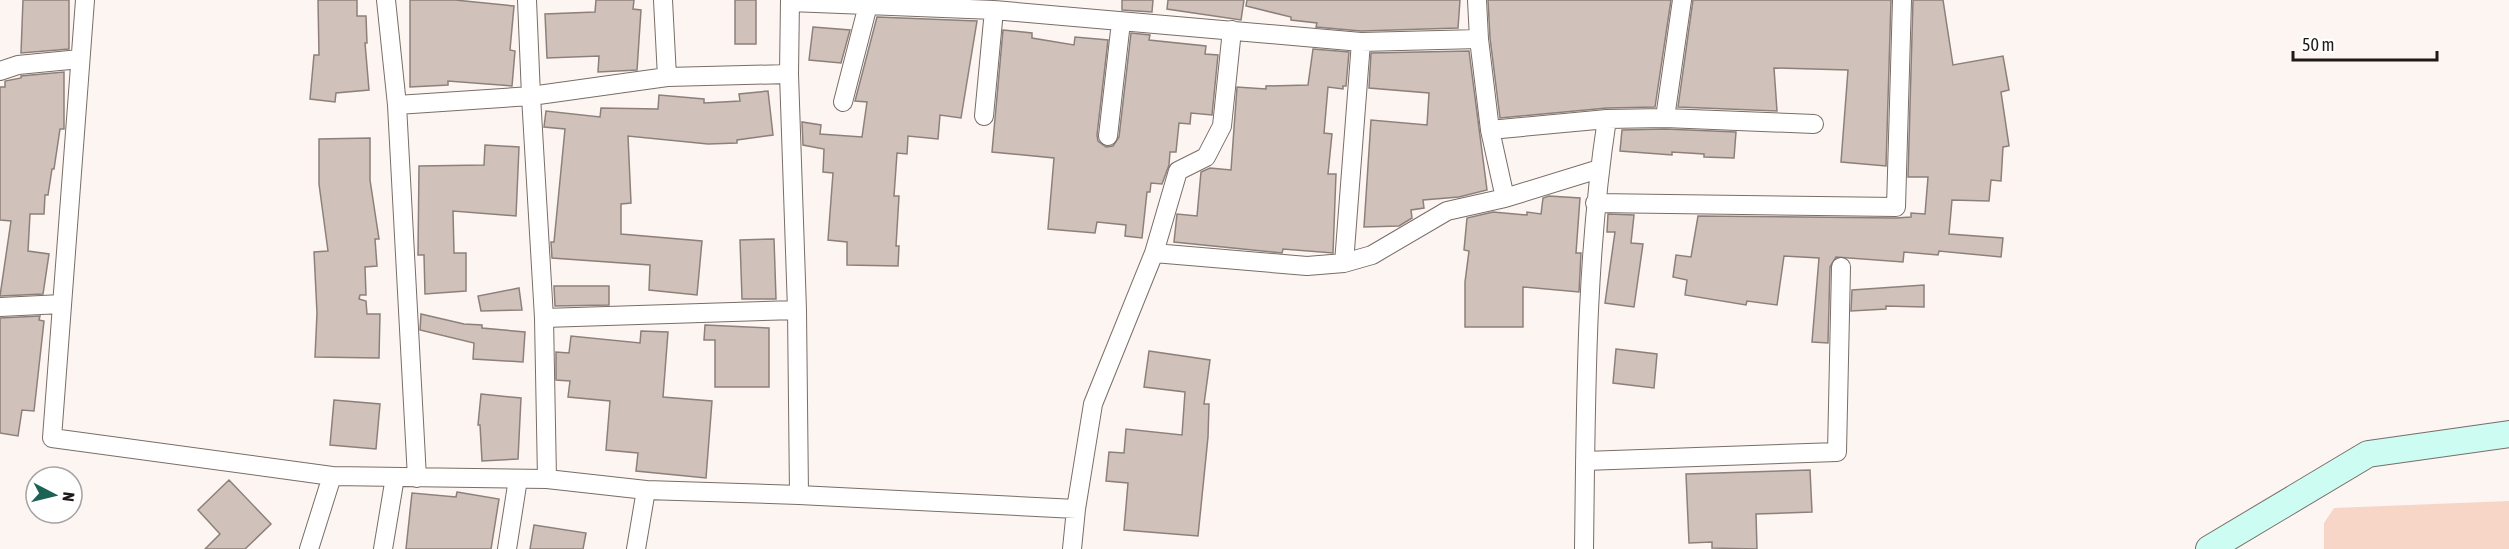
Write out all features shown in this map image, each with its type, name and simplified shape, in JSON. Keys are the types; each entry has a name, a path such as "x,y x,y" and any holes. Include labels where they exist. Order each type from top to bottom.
{"street":[{"path":"85,0 52,438 332,477 547,479 646,490 800,495 1076,509"},
{"path":"386,0 397,105 417,478"},
{"path":"527,0 544,318 547,479"},
{"path":"663,0 668,77"},
{"path":"1477,0 1479,39 1490,130 1505,198"},
{"path":"1665,118 1682,0"},
{"path":"1594,203 1896,207 1902,0"},
{"path":"800,495 797,310 789,74 790,1 994,10 1361,42 1479,39"},
{"path":"843,102 868,5"},
{"path":"984,116 994,10"},
{"path":"1108,136 1121,22"},
{"path":"1072,549 1093,404 1154,253 1178,171 1206,156 1222,126 1232,30"},
{"path":"1344,263 1361,42"},
{"path":"0,71 18,65 80,59"},
{"path":"397,105 531,96 668,77 789,74"},
{"path":"1490,130 1607,119 1665,118 1814,124"},
{"path":"1584,549 1594,203 1607,119"},
{"path":"1154,253 1307,266 1344,263 1372,255 1447,210 1505,198 1599,168"},
{"path":"1585,461 1837,452 1841,267"},
{"path":"0,307 62,304"},
{"path":"544,318 797,310"},
{"path":"2209,549 2368,454 2509,434"},
{"path":"309,549 332,477"},
{"path":"383,549 395,477"},
{"path":"507,549 518,479"},
{"path":"636,549 646,490"}],"shaded area":[{"path":"2509,501 2509,549 2324,549 2324,523 2334,508"}],"building":[{"path":"23,0 69,0 69,49 21,53"},
{"path":"318,0 357,0 357,16 366,16 367,43 365,43 369,90 336,93 335,102 310,99 314,55 319,55"},
{"path":"410,0 455,0 514,6 510,50 515,51 512,86 448,81 448,85 410,87"},
{"path":"596,0 634,0 633,9 641,10 637,70 598,72 599,56 547,58 545,14 595,12"},
{"path":"735,0 756,0 756,44 735,44"},
{"path":"1122,0 1153,0 1152,12 1122,10"},
{"path":"1168,0 1244,0 1241,20 1167,9"},
{"path":"1247,0 1460,0 1458,28 1361,31 1316,27 1317,23 1291,20 1291,17 1246,6"},
{"path":"1488,0 1671,0 1655,107 1607,108 1500,118 1490,38"},
{"path":"1693,0 1891,0 1886,166 1841,162 1848,70 1774,68 1777,111 1678,107"},
{"path":"1913,0 1943,0 1953,65 2003,56 2009,90 2001,92 2009,146 2003,147 2001,181 1991,180 1989,201 1952,200 1949,234 2003,238 2001,257 1939,251 1938,255 1904,252 1903,262 1836,257 1830,267 1828,343 1812,342 1819,258 1784,256 1777,305 1747,301 1746,305 1685,295 1687,280 1673,277 1676,255 1691,257 1698,216 1896,218 1911,217 1911,213 1925,214 1928,177 1908,177"},
{"path":"877,17 977,21 961,118 940,115 938,139 908,136 907,154 897,153 894,196 899,196 896,246 899,246 898,266 847,265 847,242 828,240 833,173 823,172 824,149 803,145 802,122 821,125 820,134 862,137 867,102 855,101"},
{"path":"813,27 850,30 841,63 809,60"},
{"path":"1003,30 1032,33 1032,38 1074,45 1075,37 1108,40 1097,135 1098,141 1106,147 1113,146 1119,137 1131,33 1150,35 1149,40 1206,46 1205,54 1218,55 1212,115 1191,113 1190,124 1179,123 1176,152 1170,152 1169,165 1162,184 1151,183 1150,192 1147,192 1142,238 1125,236 1126,225 1097,222 1095,233 1048,229 1054,158 992,152"},
{"path":"1313,49 1349,52 1346,86 1343,86 1343,89 1328,87 1324,133 1332,134 1328,174 1336,174 1333,253 1283,249 1282,253 1174,242 1177,214 1197,216 1201,172 1210,168 1231,170 1237,87 1266,89 1266,86 1308,85"},
{"path":"1469,51 1487,190 1459,197 1423,200 1424,208 1411,210 1412,218 1399,226 1364,227 1371,120 1427,125 1429,93 1369,88 1371,53"},
{"path":"64,72 64,129 60,129 54,169 52,169 48,195 45,195 44,214 30,214 28,251 49,254 43,294 0,296 11,221 0,220 0,87 5,87 5,81 21,78 21,76"},
{"path":"768,91 773,135 737,140 737,143 708,144 628,136 631,203 621,204 621,234 702,241 697,295 649,290 650,265 552,258 551,242 554,242 565,129 544,127 546,111 600,117 601,108 658,109 659,95 704,99 704,103 740,101 739,94"},
{"path":"1622,130 1736,132 1734,158 1704,157 1704,154 1672,152 1672,155 1620,151"},
{"path":"370,138 370,180 379,239 375,239 377,266 365,267 366,295 360,295 359,299 366,301 367,314 380,314 379,358 315,357 317,313 314,252 328,251 319,184 319,139"},
{"path":"485,145 519,147 516,216 453,211 454,253 466,253 466,291 425,294 424,255 418,255 419,166 484,165"},
{"path":"1549,196 1580,198 1576,253 1581,253 1579,292 1523,287 1523,327 1465,327 1465,282 1469,251 1464,250 1467,218 1493,212 1541,214 1543,198"},
{"path":"1608,214 1634,215 1631,243 1643,244 1634,307 1605,303 1615,232 1607,232"},
{"path":"774,239 776,299 742,299 740,240"},
{"path":"1924,285 1924,307 1886,306 1886,309 1851,311 1852,290"},
{"path":"554,286 609,286 609,305 555,306"},
{"path":"519,288 522,310 481,311 478,296"},
{"path":"421,314 464,324 482,325 482,328 525,332 523,362 473,359 474,343 420,330"},
{"path":"40,316 39,320 44,321 34,411 22,410 18,436 0,433 0,318"},
{"path":"705,325 769,328 769,387 715,387 715,340 704,340"},
{"path":"641,331 668,332 663,397 712,401 706,478 636,471 638,453 606,450 610,401 568,397 570,381 556,380 556,352 569,353 571,336 640,343"},
{"path":"1616,349 1657,354 1654,388 1613,383"},
{"path":"1149,351 1210,360 1204,404 1209,404 1208,437 1198,536 1124,530 1128,483 1106,481 1109,452 1124,453 1126,429 1182,435 1185,392 1144,387"},
{"path":"481,394 521,398 518,459 482,461 480,425 478,425"},
{"path":"334,400 380,404 376,449 330,445"},
{"path":"1810,470 1812,512 1756,514 1757,549 1712,548 1712,542 1689,543 1686,474"},
{"path":"229,480 271,524 245,549 205,549 220,534 198,510"},
{"path":"457,492 499,499 491,549 406,549 412,493 456,497"},
{"path":"534,525 586,533 583,549 530,549"}]}
